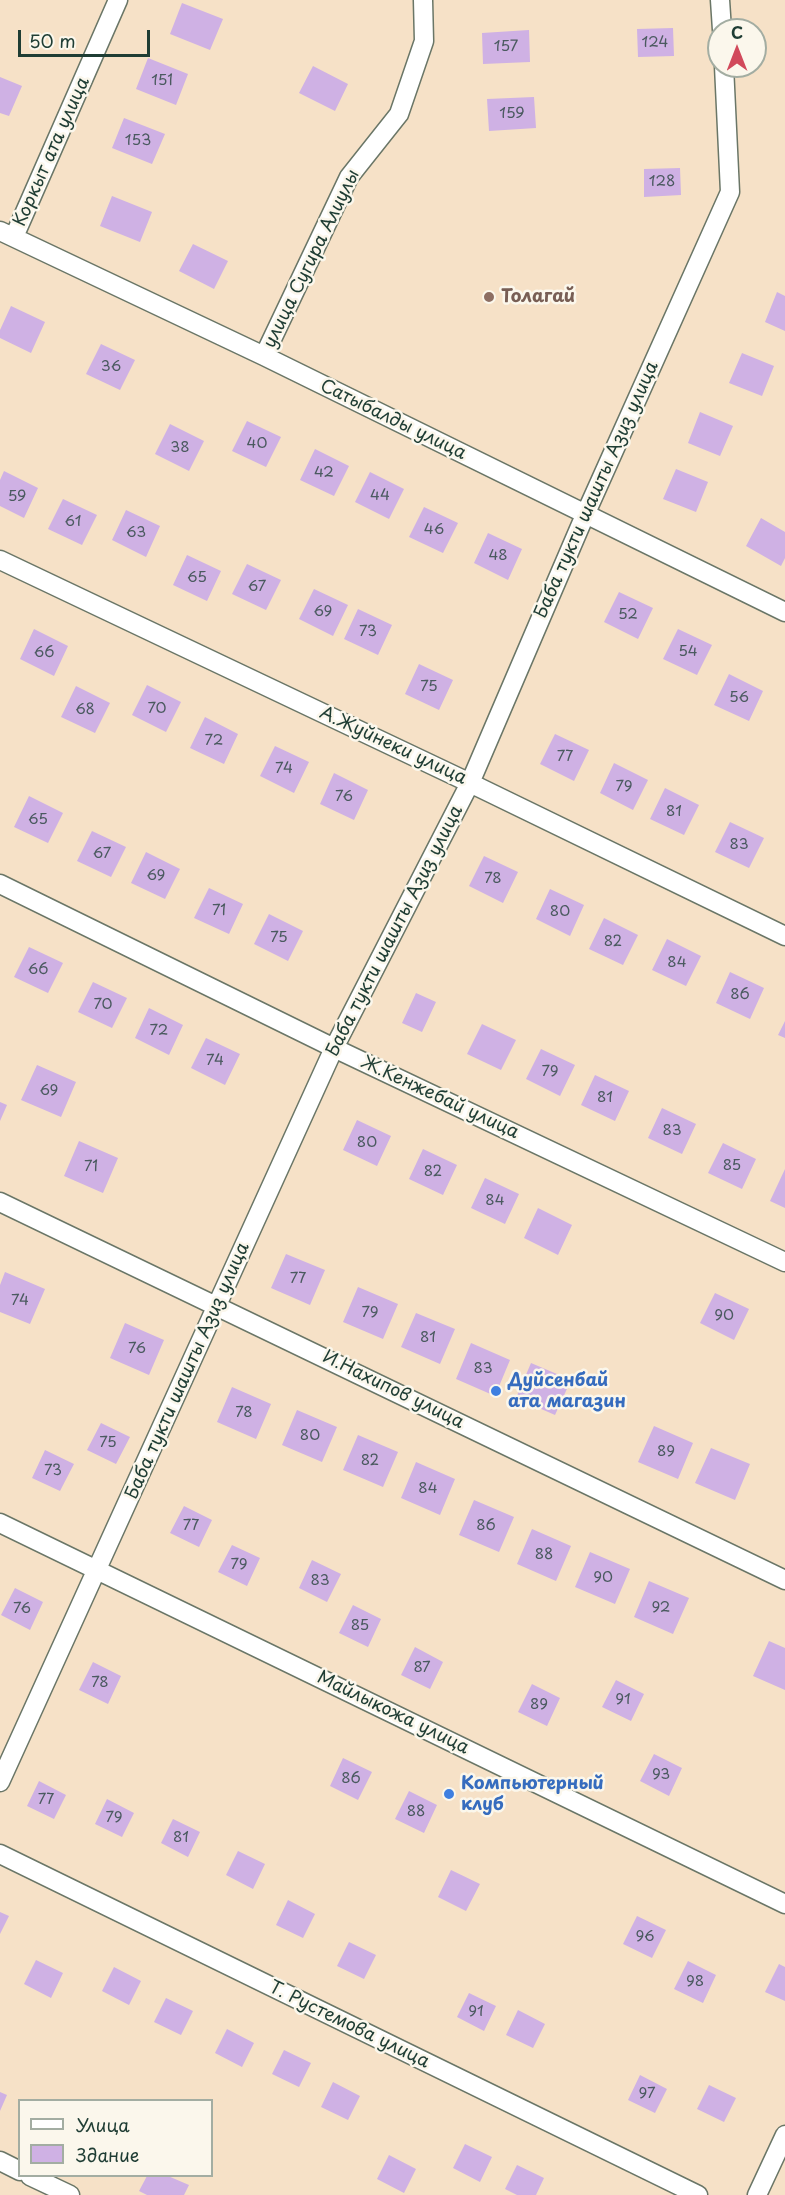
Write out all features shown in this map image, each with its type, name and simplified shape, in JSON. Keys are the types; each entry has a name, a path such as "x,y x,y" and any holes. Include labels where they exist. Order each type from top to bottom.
{"street":[{"name":"Коркыт ата улица","path":"7,234 118,0"},
{"name":"улица Сугира Алиулы","path":"264,356 349,177 399,114 424,41 423,0"},
{"path":"720,0 721,18"},
{"name":"Баба тукти шашты Азиз улица","path":"0,1782 334,1048 470,783 585,514 730,192 725,78"},
{"name":"Сатыбалды улица","path":"7,234 264,356 785,612"},
{"name":"А.Жуйнеки улица","path":"0,560 470,783 785,936"},
{"name":"Ж.Кенжебай улица","path":"0,884 334,1048 785,1262"},
{"name":"И.Нахипов улица","path":"0,1202 785,1580"},
{"name":"Майлыкожа улица","path":"0,1523 785,1904"},
{"name":"Т. Рустемова улица","path":"0,1854 698,2195"},
{"path":"757,2195 785,2134"},
{"path":"0,2161 18,2169"},
{"path":"34,2177 70,2195"}],"building":[{"path":"182,3 223,19 210,50 170,34"},
{"path":"673,28 674,56 638,57 637,29"},
{"path":"529,30 530,62 483,64 482,33"},
{"path":"148,58 188,74 176,105 136,89"},
{"path":"313,66 348,84 335,111 299,93"},
{"path":"0,77 22,86 9,116 0,113"},
{"path":"534,97 536,128 489,131 487,99"},
{"path":"124,118 165,134 152,164 112,148"},
{"path":"680,168 681,195 644,197 644,169"},
{"path":"112,196 152,212 140,242 100,226"},
{"path":"193,244 228,261 214,289 179,271"},
{"path":"777,292 785,296 785,331 765,322"},
{"path":"11,306 45,322 31,353 0,338 0,330"},
{"path":"101,344 135,360 120,390 86,374"},
{"path":"742,353 774,366 762,396 729,383"},
{"path":"700,412 733,426 720,456 688,443"},
{"path":"247,421 281,437 266,467 232,451"},
{"path":"170,424 204,441 189,471 155,454"},
{"path":"315,449 349,466 334,496 300,480"},
{"path":"676,469 708,482 696,512 663,499"},
{"path":"4,471 38,488 24,518 0,506 0,480"},
{"path":"370,472 404,489 389,519 355,502"},
{"path":"63,499 97,515 82,545 48,529"},
{"path":"424,507 458,523 443,553 409,537"},
{"path":"126,510 160,526 146,557 112,540"},
{"path":"761,518 785,532 785,558 781,566 746,546"},
{"path":"488,533 522,549 508,580 474,563"},
{"path":"187,555 221,571 207,601 173,585"},
{"path":"247,564 281,580 266,610 232,594"},
{"path":"314,589 348,605 333,636 299,619"},
{"path":"619,592 653,608 638,639 604,622"},
{"path":"358,609 392,625 378,655 344,639"},
{"path":"34,629 68,646 54,676 20,659"},
{"path":"678,629 712,645 697,675 663,659"},
{"path":"419,664 453,680 439,710 405,694"},
{"path":"729,674 763,691 749,721 714,705"},
{"path":"147,685 181,702 166,732 132,715"},
{"path":"76,686 110,703 95,733 61,717"},
{"path":"205,717 238,734 224,764 190,748"},
{"path":"555,734 589,750 574,781 540,764"},
{"path":"275,746 309,762 294,793 260,776"},
{"path":"614,763 648,780 633,810 600,793"},
{"path":"334,773 368,790 354,820 320,804"},
{"path":"665,788 699,805 684,835 650,819"},
{"path":"29,796 63,813 48,843 14,827"},
{"path":"730,822 764,838 749,868 715,852"},
{"path":"92,831 126,847 111,877 77,861"},
{"path":"146,852 180,869 165,899 131,883"},
{"path":"484,856 518,872 503,903 469,886"},
{"path":"209,888 243,904 229,934 194,918"},
{"path":"550,889 584,905 570,936 536,919"},
{"path":"269,914 303,931 288,961 254,944"},
{"path":"604,918 638,935 623,965 589,949"},
{"path":"667,939 701,956 686,986 652,970"},
{"path":"29,947 63,963 48,993 14,977"},
{"path":"730,972 764,988 750,1019 716,1003"},
{"path":"93,982 127,998 112,1028 78,1012"},
{"path":"416,993 436,1002 422,1032 402,1023"},
{"path":"149,1008 183,1025 169,1055 135,1038"},
{"path":"785,1021 785,1038 778,1035"},
{"path":"482,1024 516,1040 501,1070 467,1054"},
{"path":"206,1038 240,1054 225,1085 191,1068"},
{"path":"541,1049 575,1065 560,1096 526,1079"},
{"path":"37,1065 76,1082 61,1117 21,1100"},
{"path":"595,1075 629,1091 615,1121 581,1105"},
{"path":"0,1102 7,1105 0,1121"},
{"path":"662,1108 696,1124 682,1154 648,1138"},
{"path":"357,1120 391,1136 377,1166 343,1150"},
{"path":"79,1141 118,1158 103,1193 64,1176"},
{"path":"723,1143 756,1159 742,1189 708,1173"},
{"path":"423,1149 457,1165 443,1195 409,1179"},
{"path":"785,1169 785,1208 770,1201"},
{"path":"485,1178 519,1194 505,1224 471,1208"},
{"path":"538,1208 572,1225 558,1255 524,1238"},
{"path":"286,1254 325,1270 310,1305 271,1288"},
{"path":"5,1272 45,1289 30,1324 0,1312 0,1285"},
{"path":"358,1287 398,1304 383,1339 343,1322"},
{"path":"715,1293 749,1309 734,1340 700,1323"},
{"path":"416,1313 455,1329 440,1364 401,1347"},
{"path":"125,1323 164,1340 149,1375 110,1358"},
{"path":"471,1343 510,1360 495,1396 456,1379"},
{"path":"531,1363 571,1380 555,1415 516,1398"},
{"path":"232,1387 271,1404 256,1439 217,1422"},
{"path":"297,1410 337,1427 322,1462 282,1445"},
{"path":"101,1423 130,1437 116,1464 87,1450"},
{"path":"654,1426 693,1443 678,1479 638,1462"},
{"path":"358,1435 398,1452 383,1487 343,1470"},
{"path":"711,1448 750,1464 735,1500 695,1483"},
{"path":"45,1450 74,1464 60,1491 32,1478"},
{"path":"416,1462 455,1479 440,1515 401,1498"},
{"path":"474,1500 514,1517 499,1552 459,1535"},
{"path":"184,1506 212,1520 199,1547 170,1533"},
{"path":"532,1529 571,1546 556,1581 517,1564"},
{"path":"232,1545 260,1558 247,1586 218,1572"},
{"path":"590,1552 630,1569 615,1604 575,1587"},
{"path":"312,1560 341,1574 327,1602 299,1588"},
{"path":"649,1581 689,1598 673,1634 634,1617"},
{"path":"15,1588 43,1602 30,1630 1,1615"},
{"path":"353,1605 381,1619 368,1647 339,1633"},
{"path":"769,1641 785,1648 785,1690 753,1676"},
{"path":"415,1647 443,1662 430,1689 401,1675"},
{"path":"93,1662 121,1676 108,1704 79,1690"},
{"path":"616,1680 644,1694 631,1721 602,1707"},
{"path":"532,1684 560,1698 547,1726 518,1712"},
{"path":"654,1754 682,1768 669,1796 640,1781"},
{"path":"343,1758 372,1772 358,1800 330,1786"},
{"path":"39,1781 66,1795 54,1819 27,1806"},
{"path":"409,1791 437,1805 424,1833 395,1819"},
{"path":"107,1799 134,1813 122,1837 95,1824"},
{"path":"173,1819 200,1832 188,1857 161,1843"},
{"path":"238,1851 265,1864 253,1889 226,1875"},
{"path":"451,1870 480,1884 466,1911 438,1897"},
{"path":"288,1900 315,1914 303,1938 276,1925"},
{"path":"0,1912 9,1916 0,1934"},
{"path":"637,1916 666,1930 652,1958 623,1944"},
{"path":"349,1942 376,1955 364,1979 337,1966"},
{"path":"36,1960 63,1973 51,1998 24,1984"},
{"path":"688,1961 716,1975 703,2003 674,1989"},
{"path":"779,1964 785,1967 785,2001 765,1992"},
{"path":"114,1967 141,1981 129,2005 102,1991"},
{"path":"469,1993 496,2006 484,2031 457,2017"},
{"path":"166,1998 193,2011 181,2035 154,2022"},
{"path":"518,2010 545,2024 533,2048 506,2035"},
{"path":"227,2029 254,2043 242,2067 215,2053"},
{"path":"284,2050 311,2063 299,2087 272,2074"},
{"path":"640,2075 667,2089 655,2113 628,2100"},
{"path":"333,2082 360,2096 348,2120 321,2107"},
{"path":"709,2085 736,2098 724,2122 697,2109"},
{"path":"0,2092 7,2095 0,2111"},
{"path":"465,2144 492,2157 480,2182 453,2168"},
{"path":"389,2155 416,2169 404,2193 377,2179"},
{"path":"517,2165 544,2178 536,2195 517,2195 505,2189"},
{"path":"146,2177 170,2177 189,2185 184,2195 147,2195 139,2191"}],"place":[{"name":"Толагай","path":"489,297"},
{"name":"Дуйсенбай ата магазин","path":"496,1391"},
{"name":"Компьютерный клуб","path":"449,1794"}]}
